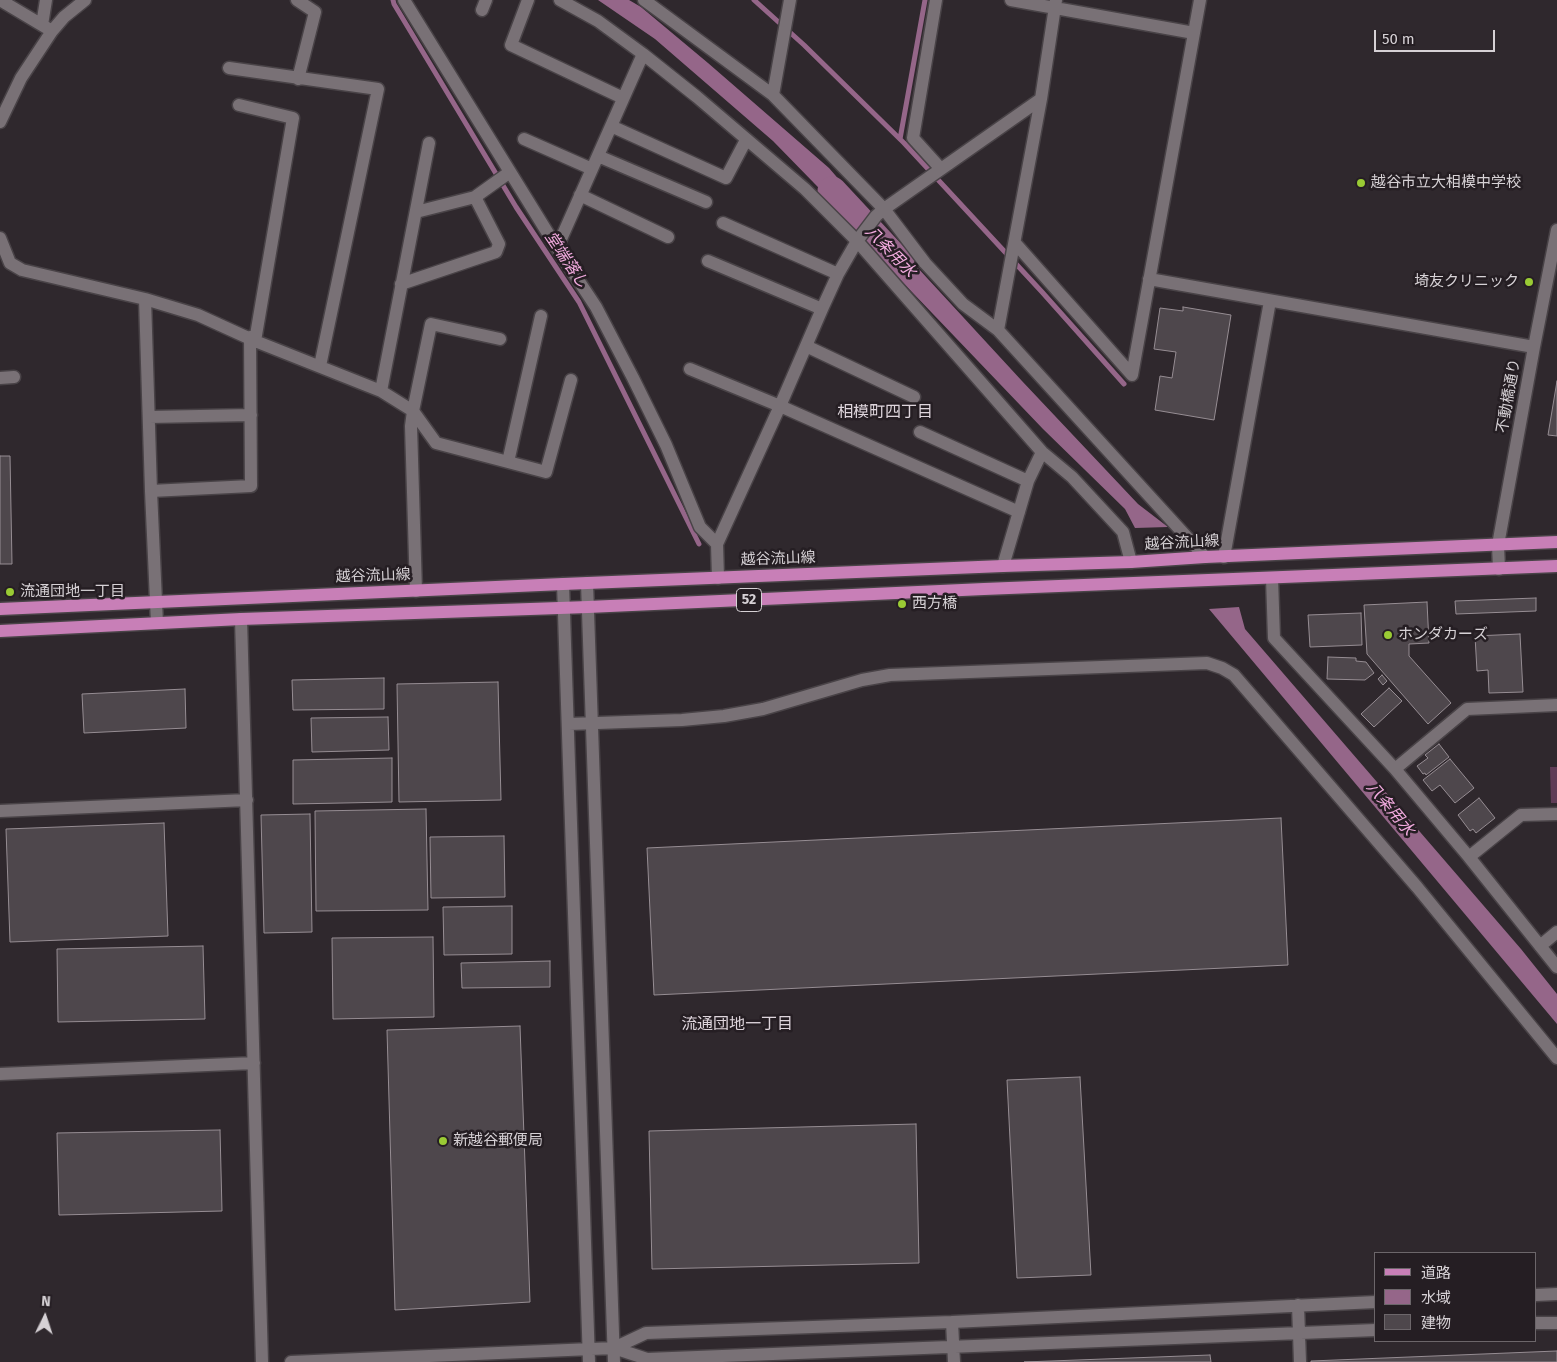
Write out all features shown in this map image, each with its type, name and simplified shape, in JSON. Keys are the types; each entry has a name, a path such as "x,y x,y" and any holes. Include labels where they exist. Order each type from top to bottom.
{"main road":[{"name":"越谷流山線","path":"0,609 587,583 1131,562 1224,556 1557,542"},
{"name":"52","path":"0,631 241,618 588,607 1557,566"}],"street":[{"path":"0,0 47,28"},
{"path":"0,122 47,28 46,0"},
{"path":"47,28 85,0"},
{"path":"298,0 315,12 298,78"},
{"path":"404,0 509,173 596,307 666,445 700,527 716,544"},
{"path":"528,0 510,44 623,98"},
{"path":"560,0 598,22 643,54 697,97 860,237 1042,452 1072,477 1123,532 1131,562"},
{"path":"644,0 773,95 963,304 998,330 1205,557"},
{"path":"773,95 790,0"},
{"path":"936,0 913,138 941,169"},
{"path":"1011,0 1056,4 1194,33"},
{"path":"1015,243 1132,374 1200,0"},
{"path":"998,330 1041,99 1056,4"},
{"path":"557,248 643,54"},
{"path":"229,68 378,89 320,366"},
{"path":"718,578 716,544 838,274 860,237 880,213 1041,99"},
{"path":"151,491 251,486 252,339 293,118 239,105"},
{"path":"611,126 726,178 746,140"},
{"path":"524,139 592,168"},
{"path":"380,391 429,143"},
{"path":"598,156 706,202"},
{"path":"416,212 475,197 509,173"},
{"path":"580,195 668,237"},
{"path":"402,284 496,252 499,244 475,197"},
{"path":"723,223 838,274"},
{"name":"不動橋通り","path":"1499,569 1498,545 1557,230"},
{"path":"0,238 10,263 22,270 145,299 198,315 380,391 413,411 436,443 546,472 571,380"},
{"path":"708,261 822,309"},
{"path":"1149,279 1534,347"},
{"path":"145,299 157,624"},
{"path":"1224,556 1270,301"},
{"path":"508,462 541,316"},
{"path":"416,591 411,426 431,324 500,339"},
{"path":"806,346 914,397"},
{"path":"690,369 780,406 1019,512"},
{"path":"0,378 14,377"},
{"path":"149,417 250,415"},
{"path":"920,432 1028,481"},
{"path":"1002,566 1028,481 1042,452"},
{"path":"1272,578 1274,638 1395,769 1469,857 1557,967"},
{"path":"587,583 614,1362"},
{"path":"563,584 589,1362"},
{"path":"241,618 262,1362"},
{"path":"569,724 682,720 724,716 764,709 862,680 890,676 1206,663 1222,668 1234,675 1417,887 1557,1058"},
{"path":"1395,769 1467,709 1557,705"},
{"path":"0,811 247,800"},
{"path":"1469,857 1521,815 1557,814"},
{"path":"1540,946 1557,932"},
{"path":"0,1074 254,1064"},
{"path":"1537,1295 1557,1294"},
{"path":"614,1348 646,1334 1374,1302"},
{"path":"1298,1305 1300,1362"},
{"path":"952,1322 954,1362"},
{"path":"1537,1324 1557,1323"},
{"path":"291,1362 614,1348 646,1359 1374,1330"}],"shaded area":[{"path":"1550,767 1557,767 1557,803 1551,803"}],"water":[{"path":"598,0 629,0 641,7 829,168 867,212 854,224 773,141 655,39"},
{"path":"881,228 1138,504 1168,527 1135,528 1125,509 1043,429 867,245"},
{"path":"1239,607 1245,629 1521,949 1557,994 1557,1024 1209,609"}],"building":[{"path":"1183,307 1231,315 1214,420 1155,410 1160,376 1172,378 1176,352 1154,349 1160,308 1183,311"},
{"path":"1557,381 1557,436 1548,435"},
{"path":"0,456 10,456 12,564 0,564"},
{"path":"1536,598 1536,611 1456,614 1455,601"},
{"path":"1427,602 1429,643 1409,644 1409,656 1451,703 1428,724 1367,654 1364,605"},
{"path":"1361,613 1362,645 1310,647 1308,615"},
{"path":"1520,634 1523,692 1489,693 1488,670 1477,671 1475,636"},
{"path":"1328,657 1356,658 1356,661 1366,662 1374,673 1365,680 1327,679"},
{"path":"1382,675 1387,681 1383,685 1378,679"},
{"path":"384,678 384,709 293,710 292,680"},
{"path":"498,682 501,800 399,802 397,684"},
{"path":"1389,688 1402,701 1374,727 1361,714"},
{"path":"185,689 186,728 84,733 82,694"},
{"path":"388,717 389,750 312,752 311,718"},
{"path":"1439,744 1449,757 1426,775 1425,773 1423,774 1417,766 1428,758 1425,755"},
{"path":"392,758 392,802 293,804 293,760"},
{"path":"1450,759 1474,788 1455,803 1440,785 1432,791 1423,780"},
{"path":"1479,798 1495,818 1476,833 1473,829 1470,831 1458,815"},
{"path":"426,809 428,910 316,911 315,811"},
{"path":"310,814 312,932 264,933 261,815"},
{"path":"1281,818 1288,965 654,995 647,848"},
{"path":"164,823 168,936 10,942 6,829"},
{"path":"504,836 505,897 431,898 430,837"},
{"path":"512,906 512,954 444,955 443,907"},
{"path":"433,937 434,1017 333,1019 332,938"},
{"path":"203,946 205,1019 58,1022 57,949"},
{"path":"550,961 550,987 462,988 461,963"},
{"path":"520,1026 530,1302 395,1310 387,1030"},
{"path":"1080,1077 1091,1275 1017,1278 1007,1080"},
{"path":"916,1124 919,1263 652,1269 649,1131"},
{"path":"220,1130 222,1211 59,1215 57,1133"},
{"path":"1557,1351 1557,1362 1311,1362 1311,1361"},
{"path":"1210,1355 1211,1362 1024,1362"}],"waterway":[{"name":"堂端落し","path":"393,0 516,207 579,302 699,544"},
{"path":"754,0 804,45 904,143 1124,384"},
{"path":"900,139 925,0"},
{"name":"八条用水","path":"832,191 900,264"}],"place":[{"name":"越谷市立大相模中学校","path":"1361,183"},
{"name":"埼友クリニック","path":"1529,282"},
{"name":"流通団地一丁目","path":"10,592"},
{"name":"西方橋","path":"902,604"},
{"name":"ホンダカーズ","path":"1388,635"},
{"name":"新越谷郵便局","path":"443,1141"}],"district":[{"name":"相模町四丁目","path":"885,413"},
{"name":"流通団地一丁目","path":"737,1025"}]}
